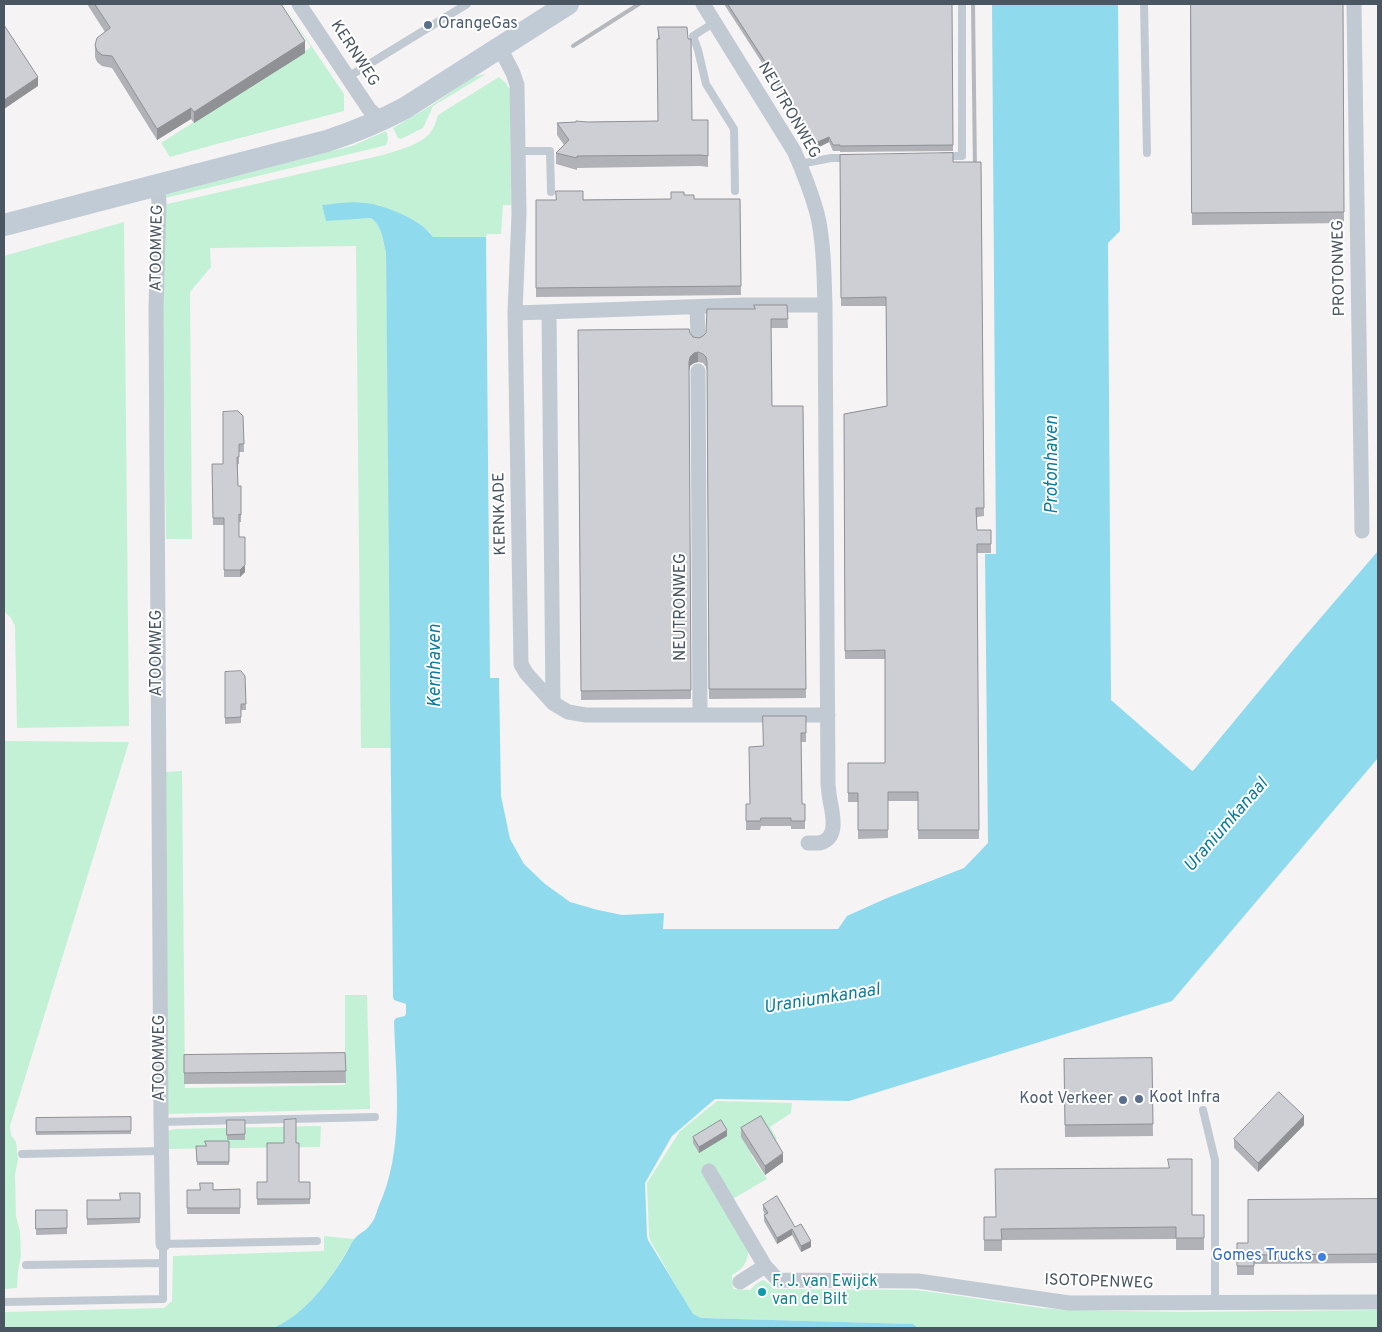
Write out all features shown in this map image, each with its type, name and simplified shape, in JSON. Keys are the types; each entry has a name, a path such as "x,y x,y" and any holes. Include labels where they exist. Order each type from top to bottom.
{"street":[{"name":"KERNWEG","path":"299,4 369,109 382,121"},
{"name":"ATOOMWEG","path":"4,225 327,141 355,132 382,121 405,108 568,4"},
{"name":"NEUTRONWEG","path":"703,4 792,146 817,214 824,260 826,305 828,784 834,827 830,836 822,842 808,843"},
{"name":"PROTONWEG","path":"1354,4 1362,531"},
{"name":"KERNKADE","path":"500,48 517,85 518,214 515,313 521,664 553,703 568,712 586,715 700,715"},
{"name":"ATOOMWEG","path":"157,185 159,202 156,318 163,1244"},
{"path":"515,313 826,305"},
{"path":"697,307 698,338"},
{"path":"549,312 553,703"},
{"name":"NEUTRONWEG","path":"698,371 700,715"},
{"path":"700,715 828,715"},
{"name":"ISOTOPENWEG","path":"709,1170 764,1266 778,1280 918,1281 1069,1303 1378,1302"},
{"path":"740,1282 764,1266"}],"lane":[{"path":"348,77 467,4"},
{"path":"934,156 962,156 962,4"},
{"path":"1144,4 1147,153"},
{"path":"715,22 693,36 706,84 734,129 736,191"},
{"path":"518,152 550,151 551,192"},
{"path":"800,164 831,158 859,158"},
{"path":"1203,1110 1215,1160 1215,1303"},
{"name":"ATOOMWEG","path":"161,1122 375,1117"},
{"path":"22,1154 162,1151"},
{"path":"163,1244 317,1241"},
{"name":"ATOOMWEG","path":"4,1302 163,1299 163,1244"},
{"path":"26,1265 163,1263"}],"green space":[{"path":"283,4 344,94 344,111 170,157 161,143 311,47"},
{"path":"486,74 433,106 423,128 401,139 398,138 393,128 432,105 473,77"},
{"path":"499,77 510,90 511,205 503,205 501,234 487,234 486,237 433,238 430,232 422,227 364,203 322,205 326,220 371,218 375,221 380,229 386,253 392,748 361,748 356,246 210,248 211,267 190,292 192,539 166,539 163,205 383,155 408,147 421,141 430,133 438,115"},
{"path":"386,131 388,141 386,145 161,199 162,195 352,146"},
{"path":"124,222 129,726 17,728 15,626 11,618 4,611 4,256"},
{"path":"4,741 129,742 10,1126 11,1135 16,1142 18,1159 15,1175 16,1216 20,1232 21,1256 17,1288 4,1289"},
{"path":"182,771 185,1088 345,1085 345,995 367,995 370,1109 167,1114 166,772"},
{"path":"717,1101 792,1103 791,1113 770,1127 777,1139 751,1155 767,1179 724,1204 748,1250 744,1265 732,1275 733,1289 750,1290 763,1280 770,1284 773,1289 916,1290 1041,1308 1072,1310 1180,1312 1378,1310 1378,1328 919,1328 913,1324 701,1318 692,1314 650,1240 647,1183 680,1131"},
{"path":"321,1126 320,1147 167,1149 167,1131 175,1129"},
{"path":"324,1236 354,1239 330,1278 310,1302 287,1321 273,1328 4,1328 4,1312 164,1308 172,1301 173,1256 324,1251"}],"water":[{"path":"992,4 1118,4 1120,231 1108,243 1111,700 1193,771 1378,551 1378,758 1172,1001 849,1101 715,1099 672,1136 645,1183 647,1236 693,1314 701,1318 913,1324 919,1328 273,1328 296,1314 316,1295 333,1273 353,1240 373,1222 387,1186 395,1140 397,1093 394,1021 396,1018 405,1016 406,1013 406,1004 394,1000 393,997 386,253 380,229 371,218 326,221 322,205 354,202 373,204 412,219 433,237 486,237 490,678 499,678 501,796 510,839 524,864 545,884 570,902 622,915 664,913 663,929 838,929 847,916 964,868 988,843 985,554 996,554"}],"building":[{"path":"95,4 281,4 305,41 194,112 191,108 157,129 112,56 102,55 97,51 95,45 97,38 110,28"},
{"path":"728,4 952,4 953,145 840,146 833,145 829,137 815,143 799,114"},
{"path":"1191,4 1343,4 1344,212 1192,213"},
{"path":"4,25 38,77 4,100"},
{"path":"658,27 687,27 688,39 691,39 692,120 708,120 708,156 577,156 577,158 556,153 569,140 557,123 576,121 658,121"},
{"path":"953,153 953,162 981,162 984,508 976,508 977,530 991,530 991,544 977,544 979,830 918,830 918,792 888,792 888,830 858,830 858,793 848,793 848,763 885,763 885,650 845,651 844,414 887,406 886,297 841,298 840,155"},
{"path":"556,191 583,191 583,200 671,199 671,192 684,192 684,195 694,195 694,199 740,199 741,286 536,288 536,200 556,200"},
{"path":"754,305 787,305 788,319 771,319 772,406 803,406 806,689 709,689 707,362 706,357 698,352 690,357 689,362 691,690 581,691 578,330 689,329 693,337 699,338 706,333 707,309 755,309"},
{"path":"238,411 243,416 244,444 239,444 239,457 237,457 238,486 241,486 239,537 245,537 245,565 240,570 224,570 224,518 213,518 212,464 223,464 223,412"},
{"path":"241,671 245,676 246,704 241,704 241,717 225,718 225,672"},
{"path":"763,716 806,716 806,733 801,733 802,804 805,804 805,821 791,821 791,818 761,818 760,821 746,821 746,804 750,804 749,747 763,746"},
{"path":"345,1053 346,1071 184,1073 184,1055"},
{"path":"1152,1058 1153,1124 1065,1125 1064,1059"},
{"path":"1279,1092 1304,1116 1258,1163 1234,1139"},
{"path":"761,1116 783,1153 765,1166 741,1128"},
{"path":"131,1117 131,1131 36,1132 36,1118"},
{"path":"296,1119 296,1143 299,1143 299,1182 310,1182 310,1199 257,1199 257,1182 267,1182 267,1143 284,1143 284,1120"},
{"path":"227,1120 245,1120 245,1134 227,1135"},
{"path":"721,1120 727,1130 699,1147 693,1137"},
{"path":"205,1141 229,1141 229,1162 197,1162 196,1146 206,1146"},
{"path":"1168,1159 1192,1159 1192,1215 1204,1215 1204,1238 1176,1238 1176,1227 1001,1229 1002,1240 984,1240 984,1217 996,1217 995,1169 1169,1168"},
{"path":"200,1183 213,1183 213,1190 240,1189 240,1208 187,1208 187,1190 200,1190"},
{"path":"120,1193 140,1193 140,1218 87,1219 87,1200 120,1200"},
{"path":"777,1196 795,1227 801,1224 811,1241 801,1246 792,1229 777,1238 764,1215 768,1213 763,1205"},
{"path":"1378,1199 1378,1254 1254,1255 1254,1266 1237,1266 1237,1243 1248,1243 1248,1200"},
{"path":"36,1210 67,1210 67,1228 36,1229"}],"railway":[{"path":"573,46 639,4"},
{"path":"973,4 975,172"}],"place":[{"name":"OrangeGas","path":"428,25"},
{"name":"Koot Infra","path":"1139,1099"},
{"name":"Koot Verkeer","path":"1123,1100"},
{"name":"Gomes Trucks","path":"1322,1257"},
{"name":"F. J. van Ewijck van de Bilt","path":"762,1292"}],"water label":[{"name":"Protonhaven","path":"1053,465"},
{"name":"Kernhaven","path":"436,666"},
{"name":"Uraniumkanaal","path":"1227,826"},
{"name":"Uraniumkanaal","path":"822,1000"}]}
